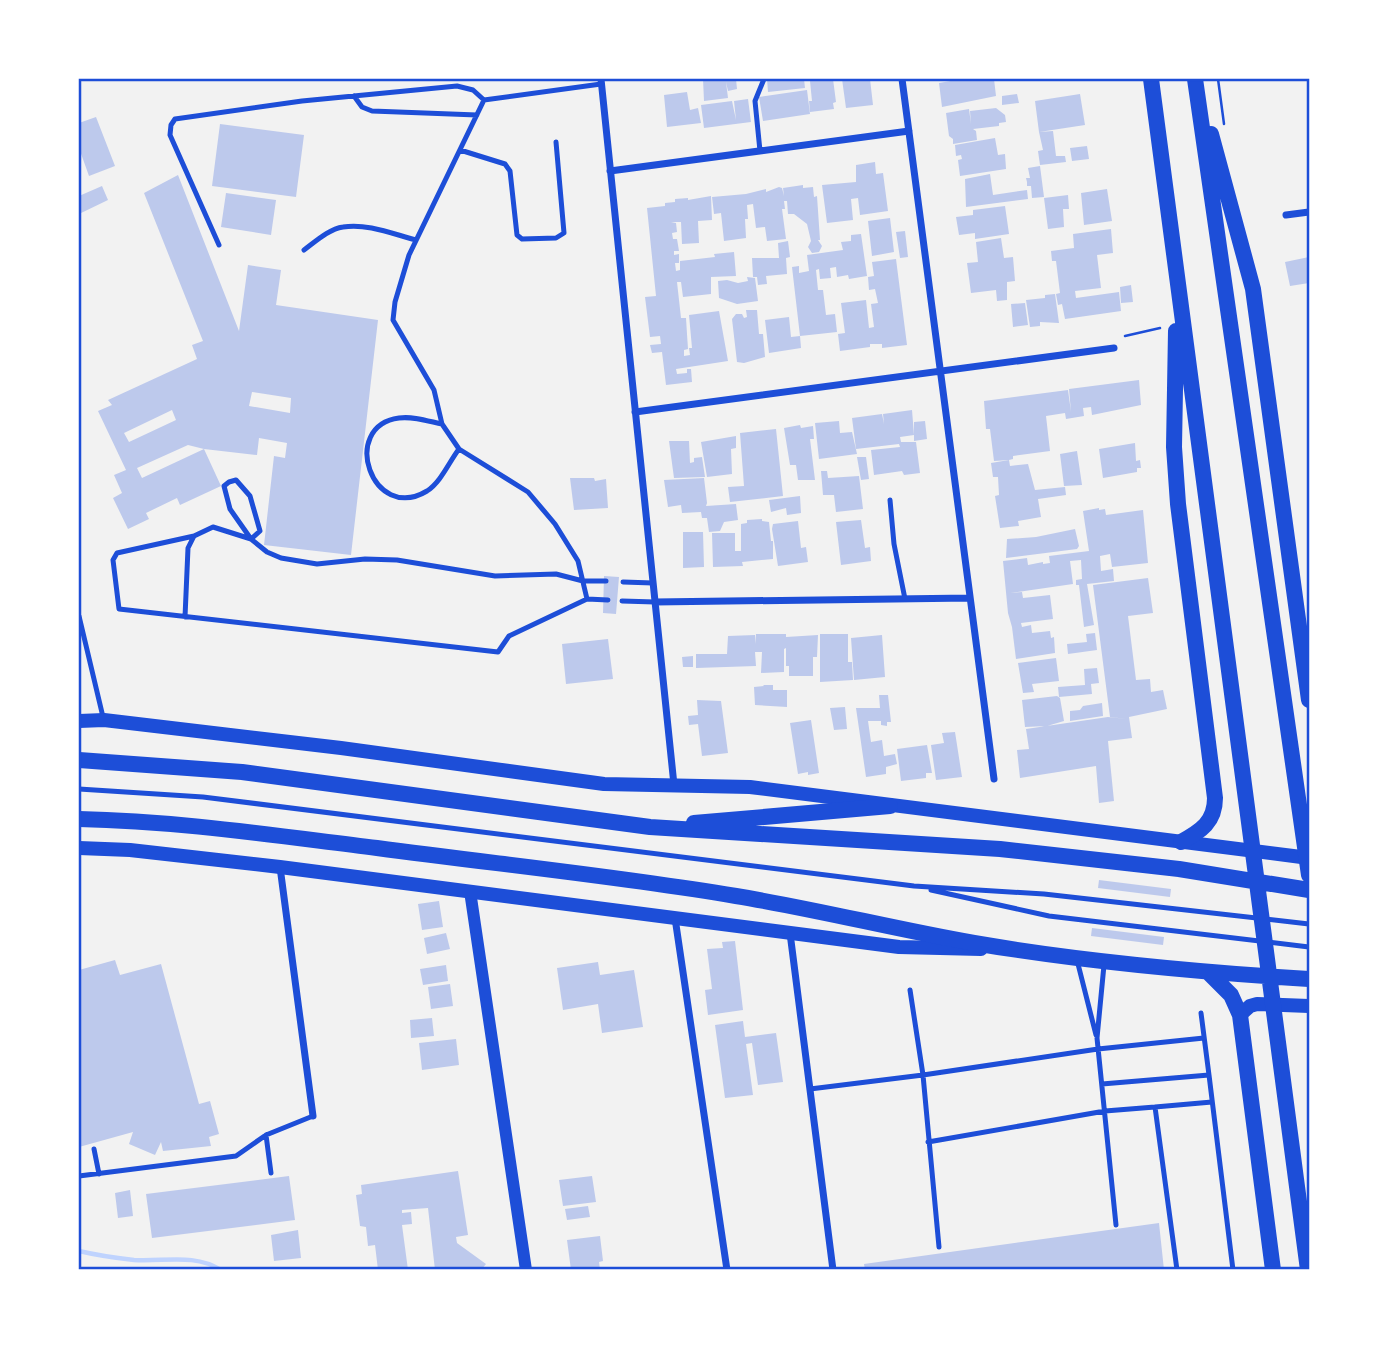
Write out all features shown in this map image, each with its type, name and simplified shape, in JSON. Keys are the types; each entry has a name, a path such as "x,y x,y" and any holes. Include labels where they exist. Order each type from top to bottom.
{"highway":[{"path":"1151,79 1308,1270"},
{"path":"1195,79 1253,289 1309,700"},
{"path":"1195,79 1309,875"},
{"path":"1177,273 1175,472 1215,797 1215,808 1209,823 1181,842"},
{"path":"79,760 156,764 267,775 650,827 1000,849 1179,869 1309,890"},
{"path":"650,827 890,806"},
{"path":"79,819 211,827 707,891 1016,950 1105,962 1309,979"},
{"path":"1208,972 1231,995 1240,1015 1273,1270"}],"main road":[{"path":"79,721 103,720 341,748 604,784 750,788 1181,842 1307,850"},
{"path":"79,848 130,850 279,867 899,947 1016,950"},
{"path":"1240,1015 1250,1006 1257,1004 1309,1006"}],"street":[{"path":"902,79 994,779"},
{"path":"601,81 674,785"},
{"path":"610,171 909,131"},
{"path":"1286,215 1309,212"},
{"path":"635,412 1114,348"},
{"path":"655,602 970,598"},
{"path":"279,867 313,1116"},
{"path":"470,891 526,1270"},
{"path":"675,917 727,1270"},
{"path":"790,933 834,1270"}],"lane":[{"path":"760,151 755,100 764,79"},
{"path":"484,100 601,81"},
{"path":"219,245 170,135 175,119 457,86 473,90 484,100"},
{"path":"354,96 362,107 372,111 477,115"},
{"path":"484,100 409,255 395,302 394,320 434,390 442,424 459,449 527,492 555,524 578,561 587,599"},
{"path":"460,150 505,164 510,171 517,235 522,240 556,238 564,233 556,142"},
{"path":"304,250 324,235 341,227 366,227 416,240"},
{"path":"442,424 400,418 380,427 374,433 366,453 370,473 382,488 394,495 419,495 430,489 439,479 459,449"},
{"path":"251,539 261,531 250,496 236,480 229,482 224,486 230,509 251,539 267,552 281,558 317,564 366,559 387,560 495,576 556,574 583,581 606,581"},
{"path":"890,500 894,544 905,599"},
{"path":"251,539 213,527 194,536 117,553 113,560 118,609 498,652 509,636 587,599 608,600"},
{"path":"185,617 188,548 194,536"},
{"path":"623,582 653,583"},
{"path":"622,601 655,602"},
{"path":"79,616 103,720"},
{"path":"79,789 256,802 914,886 1036,893 1309,924"},
{"path":"914,886 1049,915 1309,947"},
{"path":"1076,958 1097,1038 1116,1225"},
{"path":"1097,1038 1105,962"},
{"path":"910,990 923,1076 939,1247"},
{"path":"1201,1013 1233,1270"},
{"path":"810,1089 923,1076 1098,1049 1204,1038"},
{"path":"1102,1084 1209,1074"},
{"path":"928,1142 1105,1111 1212,1102"},
{"path":"1155,1107 1177,1270"},
{"path":"79,1175 236,1156 266,1135 313,1116"},
{"path":"266,1135 271,1173"},
{"path":"94,1149 99,1174"}],"path":[{"path":"1125,336 1160,328"}],"building":[{"path":"703,79 736,79 737,89 728,91 726,82 728,98 704,101"},
{"path":"767,79 804,79 805,88 768,92"},
{"path":"833,79 836,102 833,103 834,109 810,112 810,81"},
{"path":"842,79 870,79 873,105 846,108"},
{"path":"962,79 994,79 996,96 942,107 939,83"},
{"path":"807,90 810,114 763,121 759,97"},
{"path":"687,92 690,110 698,108 701,123 667,127 664,95"},
{"path":"1017,94 1019,103 1002,105 1002,96"},
{"path":"1080,94 1085,125 1039,132 1035,101"},
{"path":"748,99 751,122 704,128 701,105 732,101 736,120 734,101"},
{"path":"996,108 1005,115 1006,122 999,123 999,126 973,129 976,131 977,140 953,144 953,139 949,136 946,113 969,109 971,124 970,111"},
{"path":"96,117 115,166 89,176 79,148 79,123"},
{"path":"220,124 304,135 296,197 212,186"},
{"path":"1053,131 1056,156 1065,156 1066,162 1040,165 1038,151 1043,150 1039,132"},
{"path":"995,138 998,155 1005,154 1006,169 960,176 958,160 962,159 961,155 956,156 955,145"},
{"path":"1087,146 1089,159 1072,161 1070,148"},
{"path":"875,162 876,174 883,173 888,211 860,215 858,198 851,199 853,220 827,223 822,185 856,182 856,165"},
{"path":"1040,166 1044,197 1032,198 1031,186 1027,186 1026,178 1030,178 1028,168"},
{"path":"990,174 993,195 1027,190 1028,199 966,207 965,179"},
{"path":"178,175 239,331 248,265 281,270 276,305 378,320 351,555 264,545 274,456 285,458 287,443 259,438 257,455 204,449 221,486 180,505 177,498 146,513 149,519 128,529 113,498 122,493 114,475 126,470 98,411 112,405 108,400 197,359 192,345 203,341 144,193","holes":["252,392 291,398 290,413 249,406","172,410 176,420 129,442 124,433","188,445 204,449 142,478 137,468"]},
{"path":"803,185 803,188 813,187 814,197 817,196 818,240 822,246 819,252 812,253 808,247 811,241 807,224 794,214 788,214 787,201 784,201 785,209 782,209 786,239 767,241 765,227 756,228 753,204 747,205 746,238 724,241 721,213 714,214 712,197 766,189 766,192 779,187 782,188 784,196 783,188"},
{"path":"102,186 108,200 79,214 79,196"},
{"path":"1107,189 1112,221 1084,225 1081,193"},
{"path":"226,193 276,200 271,235 221,227"},
{"path":"1068,195 1069,209 1063,209 1064,227 1048,229 1044,198"},
{"path":"711,196 712,220 698,221 699,243 682,244 681,222 671,222 676,223 677,232 672,233 673,239 677,239 679,251 674,251 674,255 679,254 679,263 675,263 676,271 680,270 680,261 734,252 736,276 711,277 711,294 683,297 681,282 677,282 681,318 686,318 688,349 684,350 684,356 690,355 689,348 692,348 689,315 719,311 728,361 676,369 677,374 687,373 687,369 691,369 692,382 666,385 662,352 652,353 650,345 661,344 660,336 650,337 645,297 656,296 647,208 665,206 665,203 675,202 675,199"},
{"path":"1005,206 1009,234 975,239 975,233 959,235 956,217 973,215 973,210"},
{"path":"890,218 894,252 872,256 868,221"},
{"path":"1111,229 1113,253 1097,255 1101,288 1075,291 1076,298 1119,292 1121,311 1065,319 1062,304 1058,305 1056,294 1060,293 1056,261 1052,261 1051,251 1074,248 1073,234"},
{"path":"905,231 908,257 900,258 896,232"},
{"path":"861,234 867,276 849,279 848,275 837,277 836,267 830,268 831,278 820,279 819,269 816,270 818,290 823,290 826,315 835,314 837,332 800,336 792,267 799,266 799,273 809,271 807,255 843,250 841,242 851,241 851,235"},
{"path":"1001,238 1004,258 1013,257 1015,281 1007,282 1007,300 997,301 996,290 971,293 967,263 978,262 976,242"},
{"path":"788,241 790,257 786,258 787,274 766,276 767,284 758,285 757,277 753,277 752,258 779,258 778,243"},
{"path":"1309,257 1309,283 1290,286 1285,262"},
{"path":"896,259 907,345 882,348 882,344 870,344 870,347 840,351 838,334 845,333 841,303 866,300 869,328 874,327 871,304 878,303 875,289 869,290 868,277 874,276 872,262"},
{"path":"747,277 755,278 758,301 737,304 719,298 718,281 738,283 748,281"},
{"path":"1131,285 1133,302 1121,303 1120,287"},
{"path":"1055,294 1059,323 1040,322 1040,326 1030,327 1026,300"},
{"path":"1025,303 1028,325 1013,327 1011,304"},
{"path":"746,310 757,310 765,357 744,363 737,362 732,319 736,314 747,317"},
{"path":"789,317 791,337 800,336 801,348 769,353 765,320"},
{"path":"1139,380 1141,405 1092,415 1091,407 1083,408 1084,416 1066,419 1065,413 1046,416 1050,451 994,461 990,429 986,429 984,401 1068,390 1071,412 1069,389"},
{"path":"912,410 914,435 900,437 901,442 916,442 920,473 904,475 902,471 874,475 871,450 900,447 899,444 856,449 852,418 882,414 884,424 883,414"},
{"path":"839,421 840,433 852,432 857,454 819,459 815,423"},
{"path":"925,421 927,439 914,441 914,422"},
{"path":"800,425 801,428 813,426 814,439 810,439 815,480 798,480 796,465 790,465 784,428"},
{"path":"776,429 783,496 730,502 728,487 744,486 740,433"},
{"path":"736,436 736,448 731,449 732,474 707,477 701,442"},
{"path":"669,441 689,441 690,463 694,462 694,458 702,457 705,477 674,478"},
{"path":"1135,443 1136,461 1140,460 1141,468 1137,468 1137,472 1103,478 1099,449"},
{"path":"1077,451 1082,485 1064,486 1060,454"},
{"path":"857,457 866,457 869,479 861,480"},
{"path":"1009,460 1010,466 1028,464 1035,490 1065,487 1066,495 1038,499 1041,517 1018,521 1019,526 1000,528 995,496 999,495 998,477 993,477 991,463"},
{"path":"821,471 827,471 828,478 859,476 863,509 836,512 834,495 823,495"},
{"path":"570,478 594,478 595,481 606,479 608,508 574,510"},
{"path":"704,478 706,506 736,504 738,520 724,522 720,531 709,532 707,518 702,518 701,512 682,513 681,505 668,507 664,480"},
{"path":"800,496 801,513 787,515 786,508 771,512 769,500"},
{"path":"1105,509 1106,515 1143,510 1148,563 1112,567 1110,554 1100,556 1101,571 1113,569 1114,581 1087,584 1094,625 1084,627 1079,585 1076,585 1076,580 1082,579 1081,560 1070,561 1073,584 1010,593 1022,592 1023,598 1050,595 1053,619 1021,623 1022,627 1031,625 1032,633 1050,631 1051,638 1054,637 1055,653 1016,659 1003,561 1027,558 1028,565 1043,564 1050,563 1049,556 1089,551 1083,511"},
{"path":"762,519 769,522 773,559 742,562 743,566 713,567 712,533 735,533 735,551 741,551 741,524 747,523 747,520"},
{"path":"861,520 865,548 870,547 871,561 841,565 836,522"},
{"path":"798,521 801,548 806,547 808,562 778,566 773,524"},
{"path":"1075,529 1079,546 1077,549 1006,558 1007,539 1036,537"},
{"path":"683,532 703,532 704,567 683,568"},
{"path":"604,576 619,577 616,614 603,613"},
{"path":"1148,578 1153,613 1128,616 1136,680 1150,679 1151,692 1163,690 1167,709 1129,717 1132,738 1108,741 1114,801 1099,803 1096,766 1020,778 1017,750 1029,749 1026,729 1108,717 1127,719 1110,717 1093,585"},
{"path":"1095,633 1097,650 1068,654 1067,644 1087,642 1086,634"},
{"path":"756,634 786,634 786,637 818,635 817,657 813,657 813,676 789,676 786,648 784,672 761,673 762,652 755,652 756,666 696,668 696,654 727,654 728,636 755,635 755,644"},
{"path":"820,634 848,634 848,662 852,662 853,680 820,682"},
{"path":"882,635 885,677 854,680 851,638"},
{"path":"608,639 613,679 566,684 562,644"},
{"path":"693,656 693,667 683,667 682,657"},
{"path":"1056,658 1059,681 1032,684 1034,692 1023,693 1018,663"},
{"path":"1097,668 1099,683 1091,684 1092,694 1059,697 1058,687 1085,685 1084,669"},
{"path":"773,685 773,690 787,690 787,707 755,705 754,687"},
{"path":"879,695 888,695 891,722 887,722 887,726 881,725 881,721 868,721 871,742 882,740 884,756 895,754 897,764 886,767 886,774 866,777 856,708 880,708"},
{"path":"1057,696 1060,698 1064,721 1047,726 1025,727 1022,700"},
{"path":"697,700 721,701 728,753 702,756 698,724 689,725 688,716 698,715"},
{"path":"1102,703 1103,716 1070,721 1070,711"},
{"path":"845,707 847,729 834,730 830,708"},
{"path":"811,720 819,773 798,774 790,723"},
{"path":"955,732 962,777 936,780 931,745 944,743 942,733"},
{"path":"927,745 932,773 926,773 926,778 901,781 897,749"},
{"path":"1099,880 1171,889 1170,897 1098,888"},
{"path":"439,901 443,927 422,930 418,904"},
{"path":"1092,928 1164,937 1163,945 1091,936"},
{"path":"446,933 450,949 427,954 424,938"},
{"path":"735,941 743,1010 708,1015 705,990 712,989 707,949 723,948 722,942"},
{"path":"115,960 120,975 161,964 199,1104 210,1101 219,1134 209,1137 211,1146 163,1151 161,1142 155,1155 129,1144 133,1132 79,1147 79,970"},
{"path":"598,962 600,975 634,970 643,1027 602,1033 598,1004 563,1010 557,968"},
{"path":"446,965 448,981 423,985 420,969"},
{"path":"450,984 453,1006 431,1009 428,987"},
{"path":"432,1018 434,1036 411,1038 410,1020"},
{"path":"743,1021 745,1037 776,1033 783,1082 758,1085 752,1043 746,1044 753,1095 725,1098 715,1025"},
{"path":"456,1039 459,1065 422,1070 419,1043"},
{"path":"458,1171 468,1235 456,1237 457,1243 486,1264 481,1270 435,1270 428,1208 402,1210 402,1213 411,1212 412,1224 402,1225 408,1270 378,1270 375,1245 368,1246 366,1227 360,1226 356,1195 362,1194 361,1185"},
{"path":"289,1176 295,1220 152,1238 146,1194"},
{"path":"592,1176 596,1202 563,1206 559,1180"},
{"path":"130,1190 133,1216 118,1218 115,1193"},
{"path":"588,1206 590,1217 567,1220 565,1209"},
{"path":"1159,1223 1164,1270 865,1270 864,1264"},
{"path":"298,1230 301,1258 274,1261 271,1235"},
{"path":"600,1236 603,1261 599,1262 600,1270 571,1270 567,1240"}],"waterway":[{"path":"79,1251 134,1260 190,1260 221,1270"}]}
